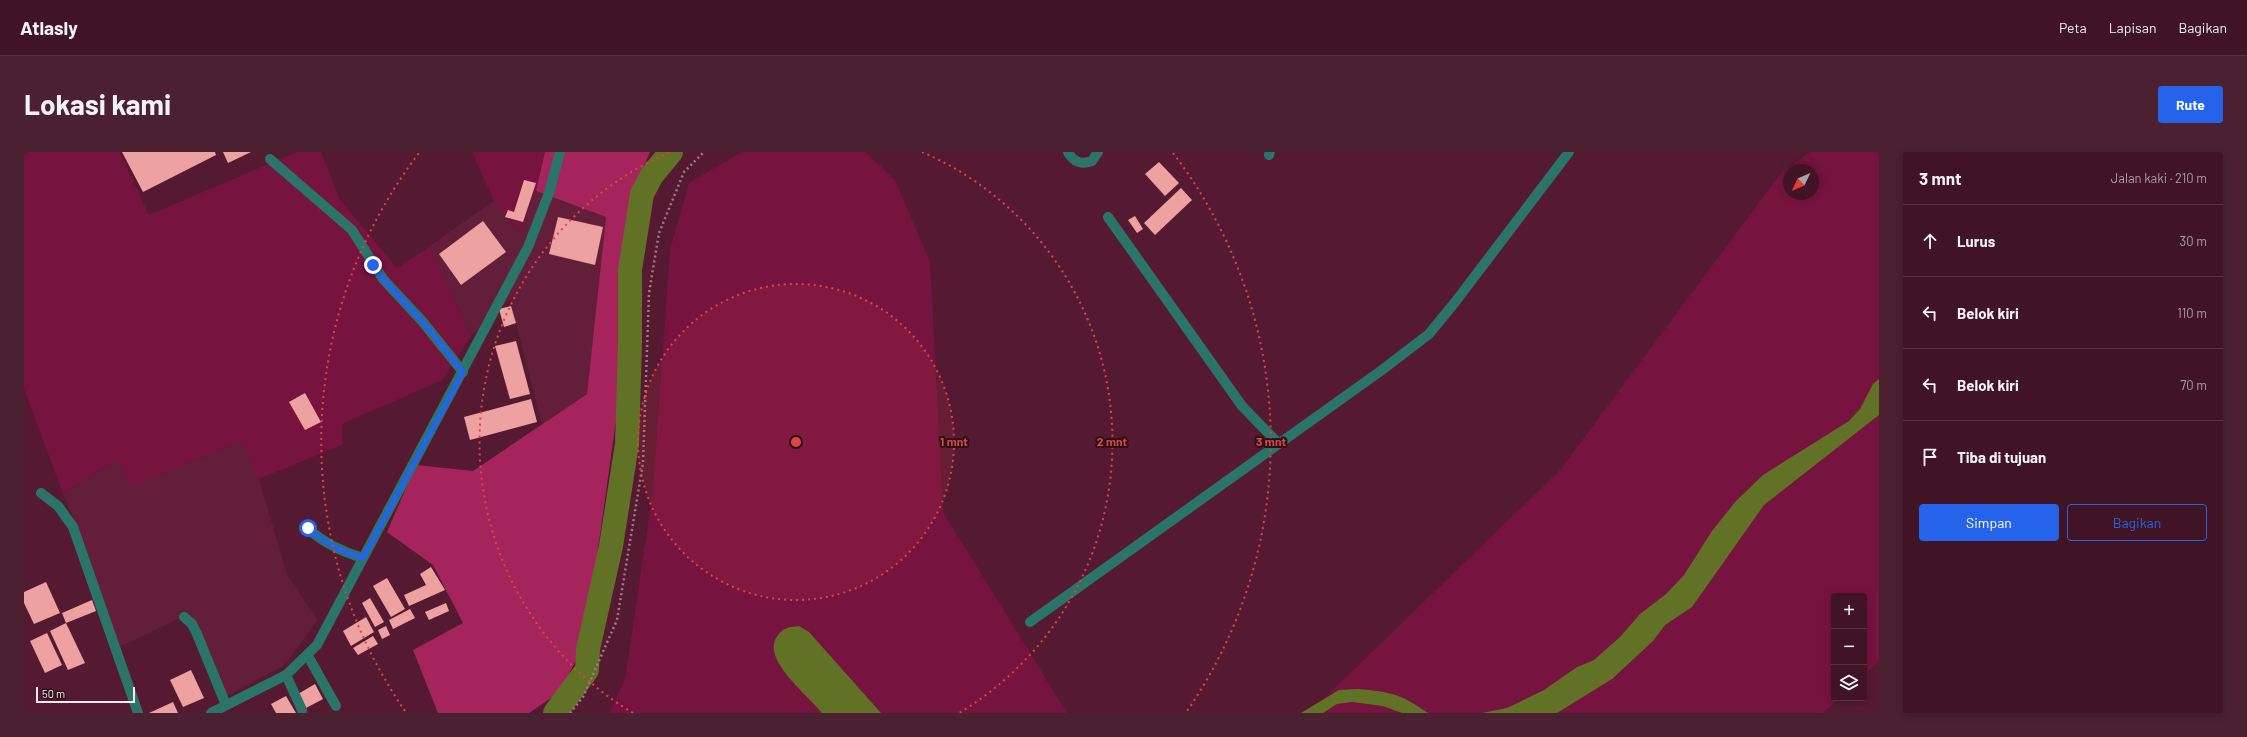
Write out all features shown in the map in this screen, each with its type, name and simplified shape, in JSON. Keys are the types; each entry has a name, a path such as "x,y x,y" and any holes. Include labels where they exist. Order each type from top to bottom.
{"street":[{"path":"211,713 286,675 308,656 317,645 528,247 549,193 560,152"},
{"path":"1068,152 1072,158 1081,163 1092,161 1099,152"},
{"path":"1030,622 1382,370 1428,334 1456,302 1569,152"},
{"path":"270,160 352,230 383,279 422,321 463,372"},
{"path":"1108,217 1242,406 1279,444"},
{"path":"41,493 58,506 73,527 138,713"},
{"path":"308,528 320,540 363,558"},
{"path":"184,617 192,624 197,634 226,705"},
{"path":"308,656 336,706"},
{"path":"286,675 302,710"}],"path":[{"path":"570,713 583,697 618,620 643,463 649,293 659,233 684,172 704,152"}],"shaded area":[{"path":"24,152 120,152 149,215 297,152 321,152 340,200 397,268 430,246 471,336 442,380 342,424 342,445 259,479 240,441 131,487 118,459 63,494 24,389"},
{"path":"472,152 545,152 536,191 519,232 494,201"},
{"path":"545,152 650,152 631,197 618,275 618,406 585,642 560,692 529,713 438,713 413,650 463,623 433,565 387,532 416,465 473,471 587,394 606,217 536,191"},
{"path":"742,152 865,152 895,180 930,262 943,512 1067,713 609,713 625,680 653,490 670,250 689,183"},
{"path":"1810,152 1879,152 1879,661 1867,672 1867,593 1831,593 1831,701 1836,701 1823,713 1309,713 1560,470 1781,173 1783,172 1783,200 1819,200 1819,164 1793,164"},
{"path":"536,191 606,217 587,394 542,424 510,299 471,336 430,246 494,201 519,232"},
{"path":"1879,379 1879,415 1764,505 1692,607 1665,625 1653,641 1612,679 1557,713 1482,713 1507,708 1544,690 1577,667 1594,660 1620,637 1640,614 1666,594 1684,575 1712,531 1736,501 1763,475 1849,421 1860,409 1873,384"},
{"path":"240,441 259,479 287,575 317,620 285,665 223,698 187,615 113,650 77,525 63,494 118,459 131,487"},
{"path":"799,626 809,632 881,713 822,713 798,688 781,667 776,657 774,647 776,638 783,630"},
{"path":"1358,689 1379,691 1395,695 1428,713 1402,713 1383,706 1352,702 1337,704 1323,713 1301,713 1339,690"}],"building":[{"path":"122,152 215,152 216,155 143,192"},
{"path":"223,152 251,152 228,163"},
{"path":"1159,162 1179,183 1165,196 1145,174"},
{"path":"524,180 536,183 523,222 505,217 508,210 514,212"},
{"path":"1181,188 1192,200 1155,235 1144,223"},
{"path":"1135,216 1143,229 1137,233 1128,220"},
{"path":"558,217 603,227 595,265 549,254"},
{"path":"483,221 506,252 461,285 439,254"},
{"path":"511,306 516,323 504,327 499,309"},
{"path":"516,341 530,394 510,399 495,346"},
{"path":"305,393 321,422 305,430 289,402"},
{"path":"531,399 537,422 470,440 464,417"},
{"path":"431,567 445,590 409,606 404,595 426,585 420,574"},
{"path":"387,578 405,609 391,617 373,586"},
{"path":"46,582 60,613 34,624 24,603 24,592"},
{"path":"370,598 384,622 375,627 362,603"},
{"path":"92,600 96,611 66,623 62,613"},
{"path":"446,603 449,611 429,620 425,612"},
{"path":"410,609 415,618 393,629 389,620"},
{"path":"366,617 374,632 351,646 343,631"},
{"path":"66,623 85,663 68,670 50,631"},
{"path":"386,626 390,635 382,639 378,630"},
{"path":"47,633 62,665 45,673 30,641"},
{"path":"373,636 378,644 358,655 353,648"},
{"path":"191,670 204,698 183,707 170,680"},
{"path":"315,684 323,699 306,708 298,694"},
{"path":"286,696 296,713 276,713 271,704"},
{"path":"173,702 178,713 149,713"}],"waterway":[{"path":"555,713 587,670 588,649 611,546 627,444 630,343 630,270 642,194 652,175 671,152"}],"route":[{"path":"308,528 320,540 363,558 463,372 422,321 383,279 373,265"}]}
